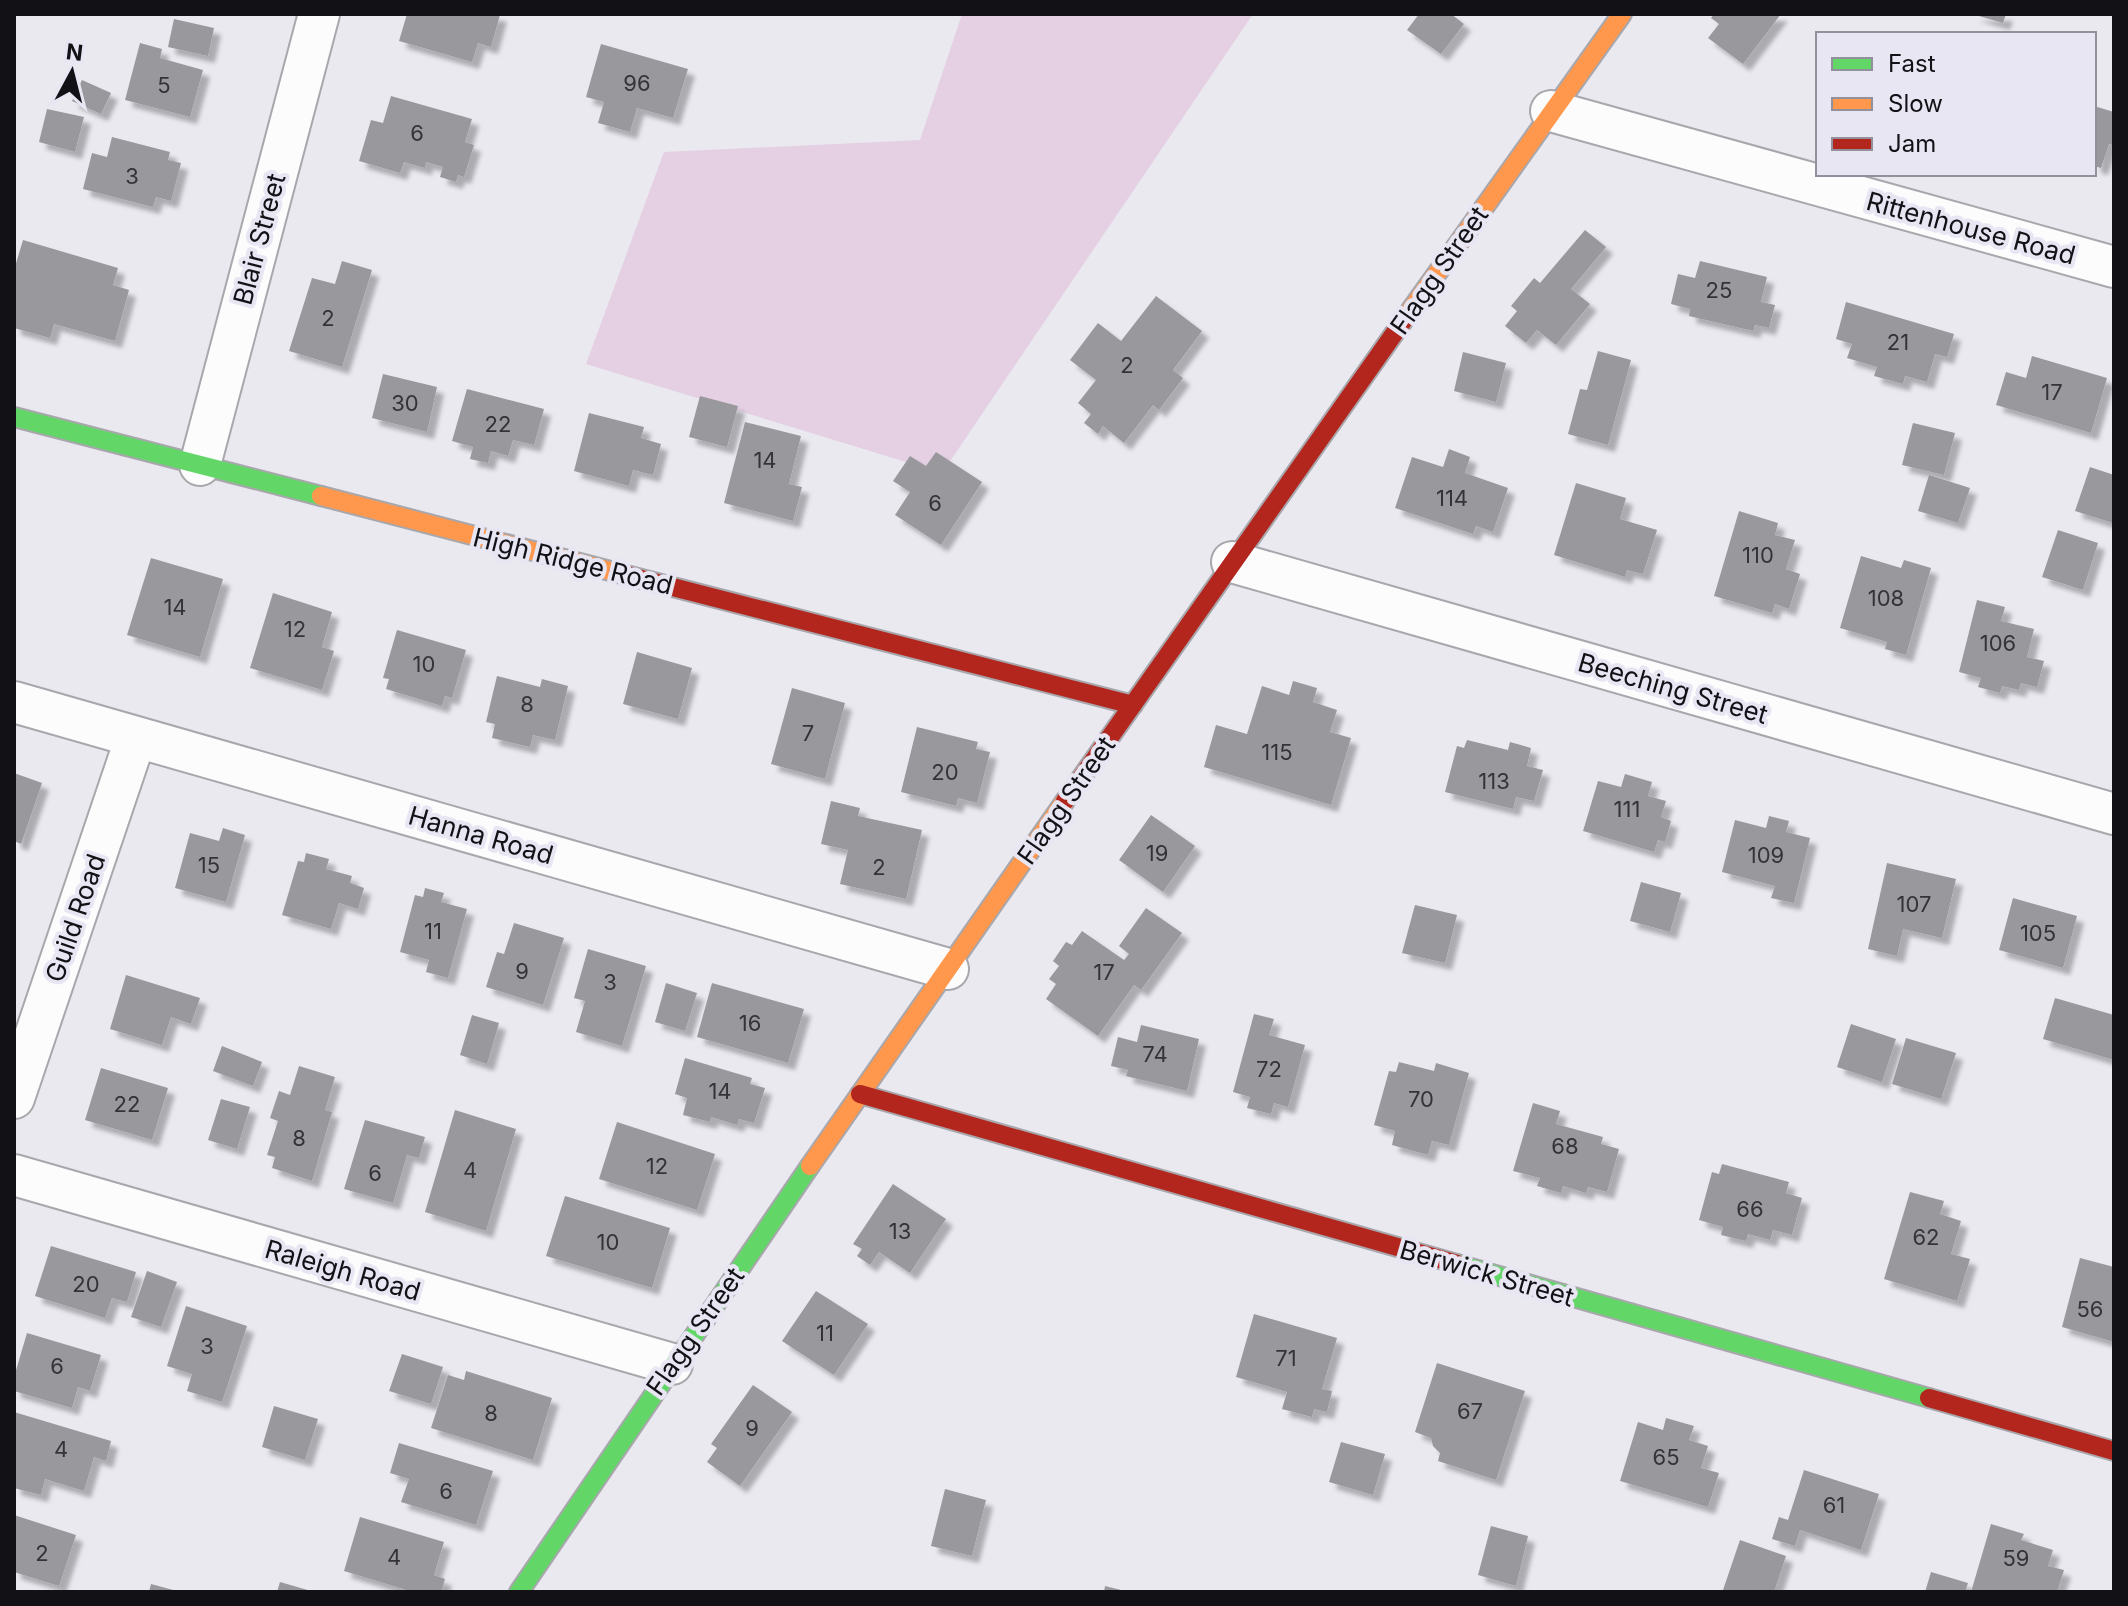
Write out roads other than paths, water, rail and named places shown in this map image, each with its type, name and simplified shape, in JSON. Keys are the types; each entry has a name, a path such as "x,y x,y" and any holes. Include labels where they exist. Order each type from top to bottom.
{"street":[{"name":"Blair Street","path":"200,465 319,14"},
{"name":"Flagg Street","path":"519,1592 672,1364 860,1094 1232,562 1622,14"},
{"name":"Rittenhouse Road","path":"1551,111 2114,267"},
{"name":"High Ridge Road","path":"14,417 1133,705"},
{"name":"Beeching Street","path":"1232,562 2114,814"},
{"name":"Hanna Road","path":"14,702 948,969"},
{"name":"Guild Road","path":"14,1098 136,737"},
{"name":"Berwick Street","path":"860,1094 2114,1451"},
{"name":"Raleigh Road","path":"14,1175 672,1364"}]}
